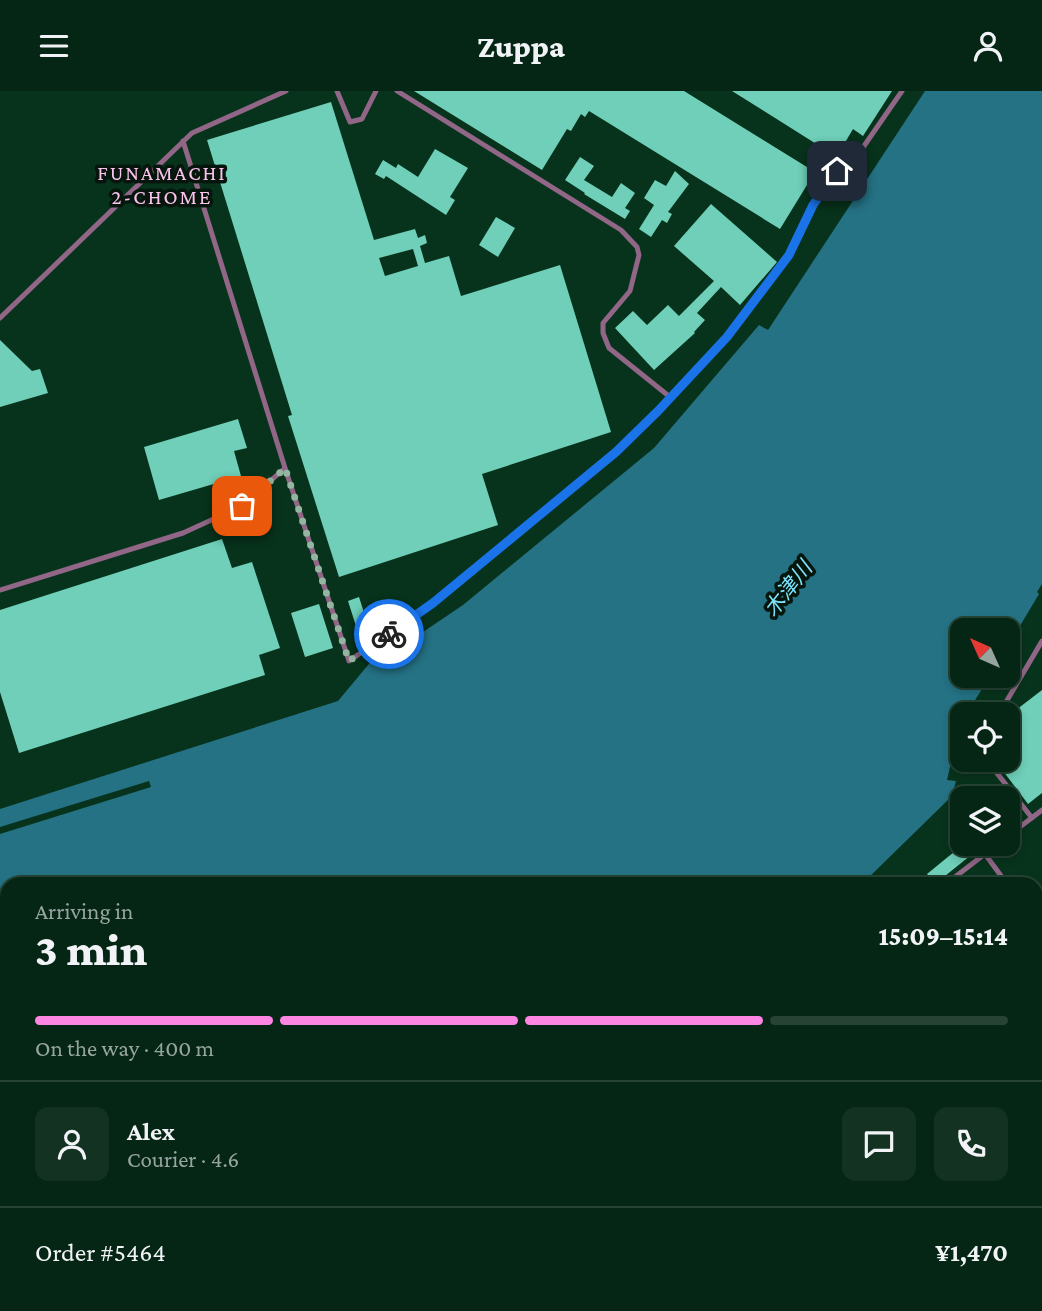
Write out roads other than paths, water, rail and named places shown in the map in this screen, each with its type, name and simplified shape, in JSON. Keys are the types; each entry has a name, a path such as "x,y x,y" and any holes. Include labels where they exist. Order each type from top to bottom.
{"lane":[{"path":"0,318 192,132 286,91"},
{"path":"337,91 350,122 362,119 376,91"},
{"path":"397,91 621,230 633,242 639,255 630,291 603,323 603,333 609,348 670,397"},
{"path":"183,141 285,468 349,661 433,603 616,452 670,397 735,326 789,255 813,205 837,171 855,159 902,91"},
{"path":"0,590 208,523 242,506 285,468"},
{"path":"1006,702 1042,641"},
{"path":"996,772 1032,818"},
{"path":"1020,827 1042,810"},
{"path":"955,877 982,856"},
{"path":"986,856 1002,877"}],"water":[{"name":"木津川","path":"925,91 1042,91 1042,584 1020,626 1020,618 950,618 950,688 983,688 974,702 950,702 950,767 947,780 956,781 955,786 950,786 950,798 869,877 0,877 0,809 338,701 373,659 383,659 463,605 654,448 759,325 768,330"}],"district":[{"name":"FUNAMACHI 2-CHOME","path":"162,185"}]}
